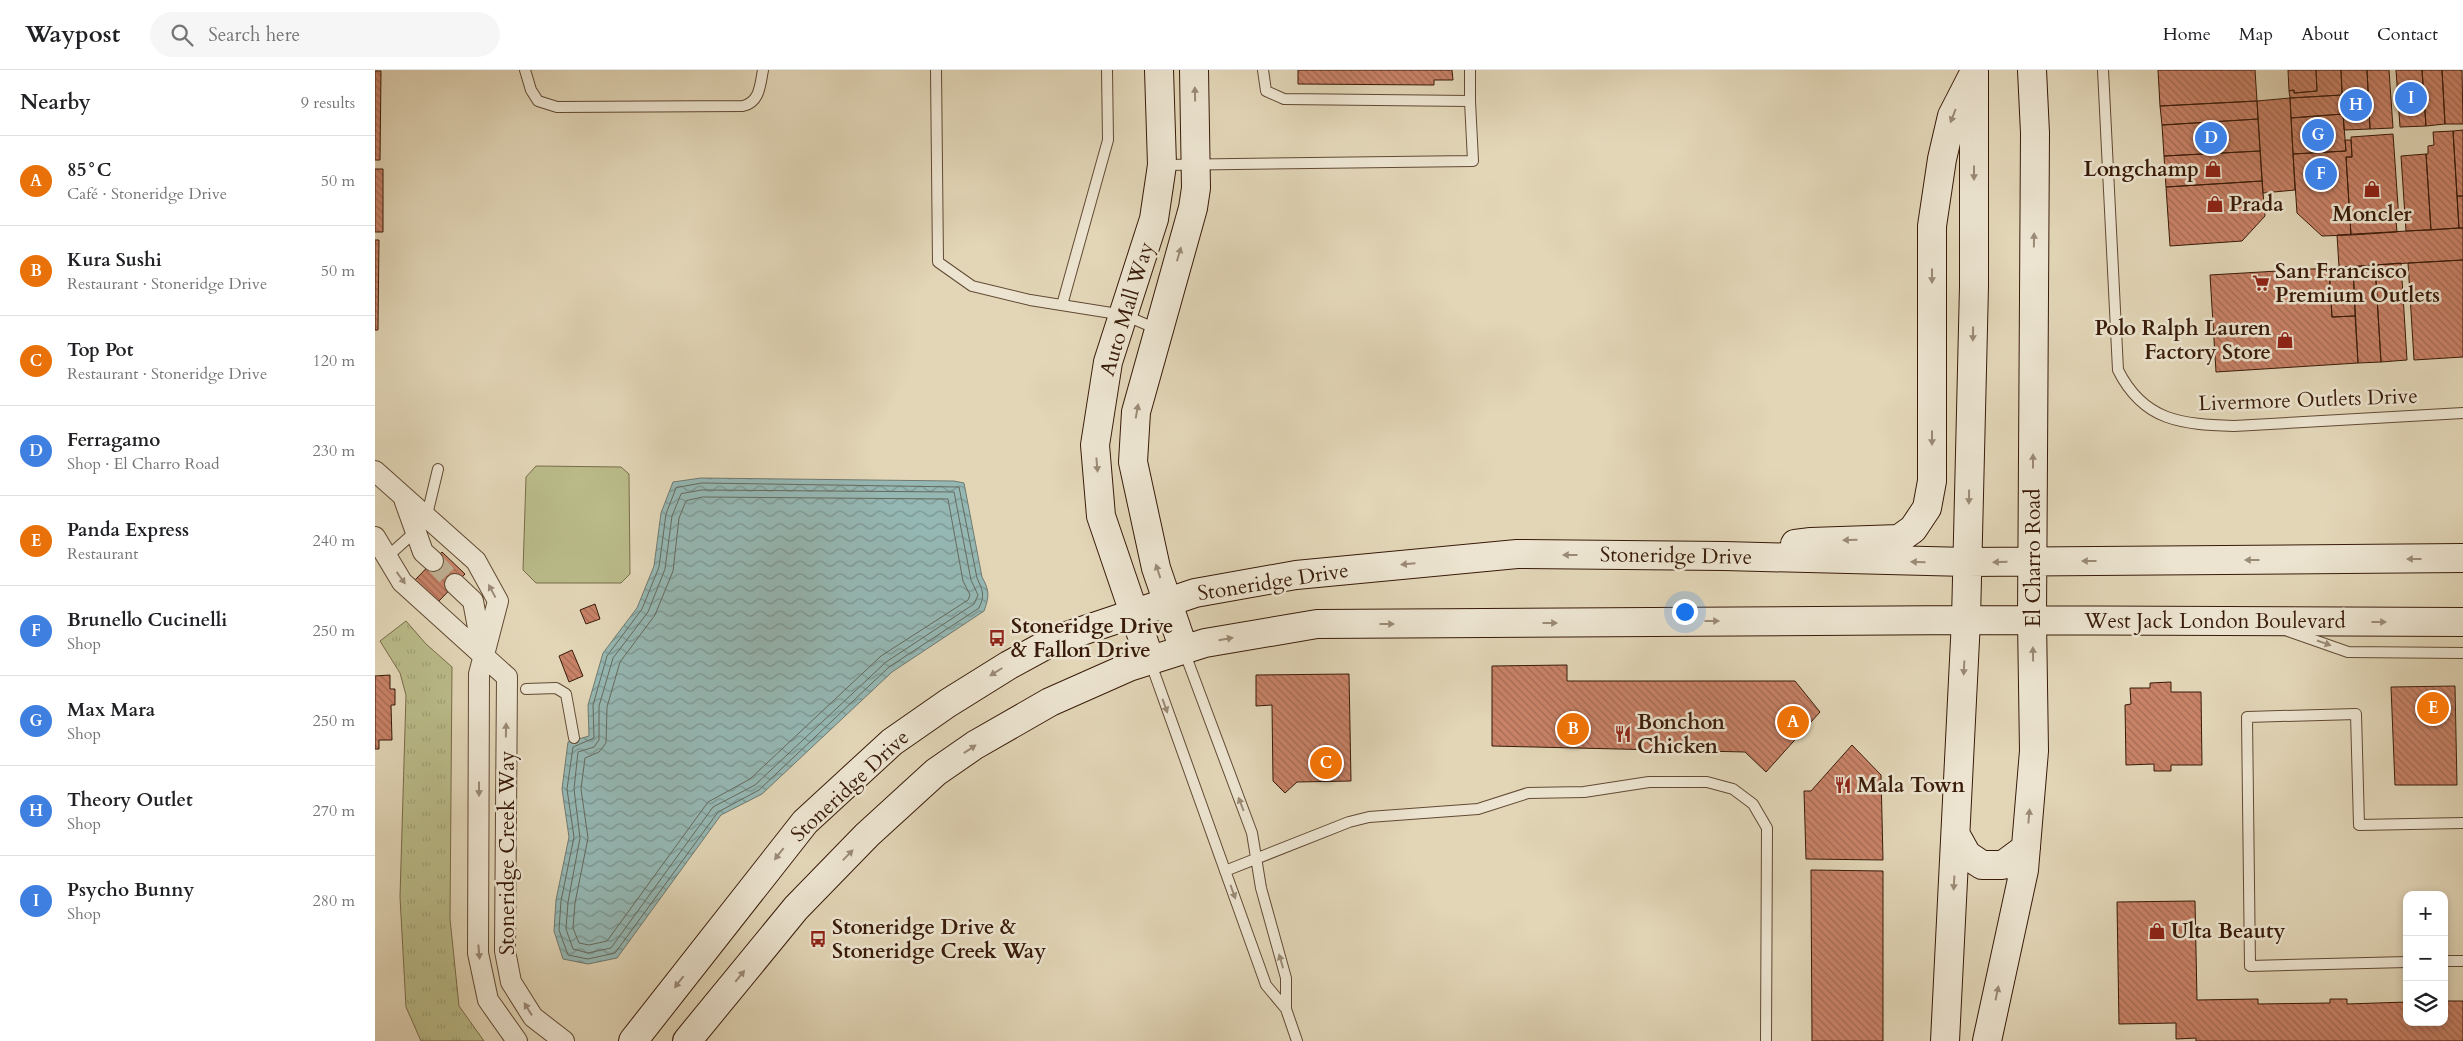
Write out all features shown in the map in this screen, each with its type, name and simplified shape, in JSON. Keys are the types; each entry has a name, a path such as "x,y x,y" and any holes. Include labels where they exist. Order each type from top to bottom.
{"main road":[{"name":"Auto Mall Way","path":"1150,660 1101,516 1095,445 1108,362 1154,219 1162,165 1159,70"},
{"name":"Auto Mall Way","path":"1184,650 1149,539 1133,462 1136,412 1193,208 1196,188 1194,70"},
{"name":"El Charro Road","path":"1987,1041 2024,870 2034,751 2032,620 2035,133 2033,70"},
{"path":"1724,556 1811,542 1899,538 1913,529 1927,508 1932,481 1932,226 1942,158 1952,116 1975,71"},
{"path":"1945,1041 1967,620 1974,286 1975,71"},
{"name":"Stoneridge Drive","path":"633,1041 805,822 891,742 947,703 1055,640 1195,593 1295,575 1517,554 1724,556 1967,562"},
{"path":"1967,562 2463,558"},
{"path":"687,1041 796,908 867,835 936,772 975,745 1050,702 1129,667 1150,660 1215,641 1317,624 1967,620"},
{"name":"West Jack London Boulevard","path":"1967,620 2463,622"},
{"path":"1957,837 1967,855 1982,865 2003,865 2026,848"}],"street":[{"name":"Stoneridge Creek Way","path":"375,471 403,496 422,524 477,561 498,601 479,674 478,953 488,1000 517,1041"},
{"name":"Stoneridge Creek Way","path":"422,524 423,552 433,561"},
{"name":"Stoneridge Creek Way","path":"375,537 403,582 507,677 505,810 506,959 511,982 533,1017 564,1041"},
{"name":"Stoneridge Creek Way","path":"455,584 473,601 483,654"}],"lane":[{"path":"525,70 531,90 538,100 557,108 743,106 750,104 756,98 763,70"},
{"path":"936,70 938,262 972,286 1061,305 1124,315 1158,330"},
{"path":"1061,305 1108,140 1107,70"},
{"path":"1263,70 1266,91 1284,99 1470,100"},
{"path":"1162,165 1473,161 1470,70"},
{"name":"Livermore Outlets Drive","path":"2103,70 2118,370 2134,396 2151,411 2176,421 2234,426 2463,413"},
{"path":"387,557 422,524 437,469"},
{"path":"2261,621 2348,652 2463,653"},
{"path":"1184,650 1252,833 1261,888 1286,978 1286,1010"},
{"path":"1150,660 1266,985 1286,1010 1297,1041"},
{"path":"526,689 556,688 566,694 574,738"},
{"path":"2403,962 2250,966 2247,717 2356,714 2359,825 2463,823"},
{"path":"1225,870 1349,822 1369,817 1478,809 1528,794 1584,792 1649,782 1707,782 1733,789 1753,804 1767,828 1766,1041"},
{"path":"2448,961 2463,961"}],"green space":[{"path":"536,466 621,467 629,474 630,574 621,583 536,583 523,570 526,477"},
{"path":"406,621 426,644 452,667 450,919 459,1006 484,1041 421,1041 406,1007 400,897 406,695 400,673 380,641"}],"water":[{"path":"701,478 954,481 964,483 982,577 987,590 986,606 984,611 892,672 762,794 721,815 617,958 588,964 563,959 554,931 556,900 569,837 562,789 568,742 589,736 588,705 603,653 637,608 654,566 661,513 673,482"}],"building":[{"path":"1298,70 1452,70 1453,80 1434,80 1434,85 1298,84"},
{"path":"2158,70 2255,70 2257,101 2160,106"},
{"path":"2288,70 2316,70 2317,91 2294,93 2294,90 2289,91"},
{"path":"2316,70 2341,70 2342,95 2290,98 2289,91 2294,90 2294,93 2317,91"},
{"path":"2341,70 2367,70 2370,129 2344,130"},
{"path":"2367,70 2389,70 2393,128 2370,129"},
{"path":"2396,70 2422,70 2426,126 2400,127"},
{"path":"2422,70 2442,70 2445,124 2426,126"},
{"path":"2442,70 2462,70 2463,124 2445,124"},
{"path":"375,71 381,71 380,160 375,160"},
{"path":"2342,95 2343,114 2291,118 2290,98"},
{"path":"2290,98 2295,190 2263,193 2257,101"},
{"path":"2257,101 2258,119 2162,125 2160,106"},
{"path":"2343,114 2346,151 2293,154 2291,118"},
{"path":"2258,119 2260,151 2164,156 2162,125"},
{"path":"2463,130 2463,196 2457,196 2453,131"},
{"path":"2453,131 2459,228 2431,230 2426,154 2428,154 2428,146 2434,145 2433,132"},
{"name":"Moncler","path":"2393,134 2399,220 2396,220 2397,232 2351,235 2346,157 2352,157 2351,137"},
{"path":"2345,140 2351,140 2352,157 2346,157 2351,235 2322,236 2297,213 2293,154 2346,151"},
{"name":"Longchamp","path":"2260,151 2262,181 2166,187 2164,156"},
{"path":"2426,154 2431,230 2406,231 2401,156"},
{"path":"375,169 383,169 383,232 375,232"},
{"name":"Prada","path":"2262,181 2265,216 2242,241 2170,246 2166,187"},
{"path":"2457,196 2463,196 2463,228 2459,228"},
{"path":"2463,228 2463,260 2339,267 2337,235"},
{"path":"375,240 379,240 378,330 375,330"},
{"path":"2463,260 2463,357 2414,360 2408,263"},
{"path":"2401,263 2407,360 2381,362 2375,265"},
{"path":"2375,265 2381,362 2358,363 2353,267"},
{"path":"2353,267 2355,316 2332,317 2329,268"},
{"name":"Polo Ralph Lauren Factory Store","path":"2329,268 2332,317 2355,316 2358,363 2216,372 2210,275"},
{"path":"442,552 465,574 438,602 415,580"},
{"path":"595,604 600,619 586,624 580,610"},
{"path":"572,650 583,676 569,682 559,656"},
{"path":"1567,665 1567,681 1795,681 1820,712 1766,772 1745,752 1492,746 1492,666"},
{"path":"1349,674 1351,781 1297,782 1285,793 1273,781 1272,705 1256,706 1256,675"},
{"path":"390,675 390,689 395,689 395,705 391,705 392,740 379,740 379,749 375,749 375,676"},
{"path":"2171,682 2171,692 2201,692 2202,765 2171,765 2171,771 2154,771 2154,764 2126,765 2125,705 2131,704 2130,688 2150,688 2150,683"},
{"path":"2455,686 2457,785 2395,785 2391,687"},
{"path":"1852,745 1881,775 1883,860 1806,859 1804,791 1811,791"},
{"path":"1811,870 1883,871 1883,1041 1812,1041"},
{"path":"2195,901 2197,1000 2258,999 2258,1004 2330,1003 2330,999 2347,999 2347,1004 2403,1002 2403,1026 2448,1026 2448,1001 2463,1001 2463,1041 2196,1041 2196,1038 2176,1039 2176,1023 2119,1024 2117,902"}],"tunnel":[{"path":"433,561 455,584"}],"place":[{"name":"Psycho Bunny","path":"2411,98"},
{"name":"Theory Outlet","path":"2356,105"},
{"name":"Max Mara","path":"2318,135"},
{"name":"Ferragamo","path":"2211,138"},
{"name":"Longchamp","path":"2213,169"},
{"name":"Brunello Cucinelli","path":"2321,174"},
{"name":"Moncler","path":"2372,189"},
{"name":"Prada","path":"2215,204"},
{"name":"San Francisco Premium Outlets","path":"2261,283"},
{"name":"Polo Ralph Lauren Factory Store","path":"2285,340"},
{"name":"Stoneridge Drive & Fallon Drive","path":"997,638"},
{"name":"Panda Express","path":"2433,708"},
{"name":"85°C","path":"1793,722"},
{"name":"Kura Sushi","path":"1573,729"},
{"name":"Bonchon Chicken","path":"1623,734"},
{"name":"Top Pot","path":"1326,763"},
{"name":"Mala Town","path":"1843,785"},
{"name":"Ulta Beauty","path":"2157,931"},
{"name":"Stoneridge Drive & Stoneridge Creek Way","path":"818,939"}]}
